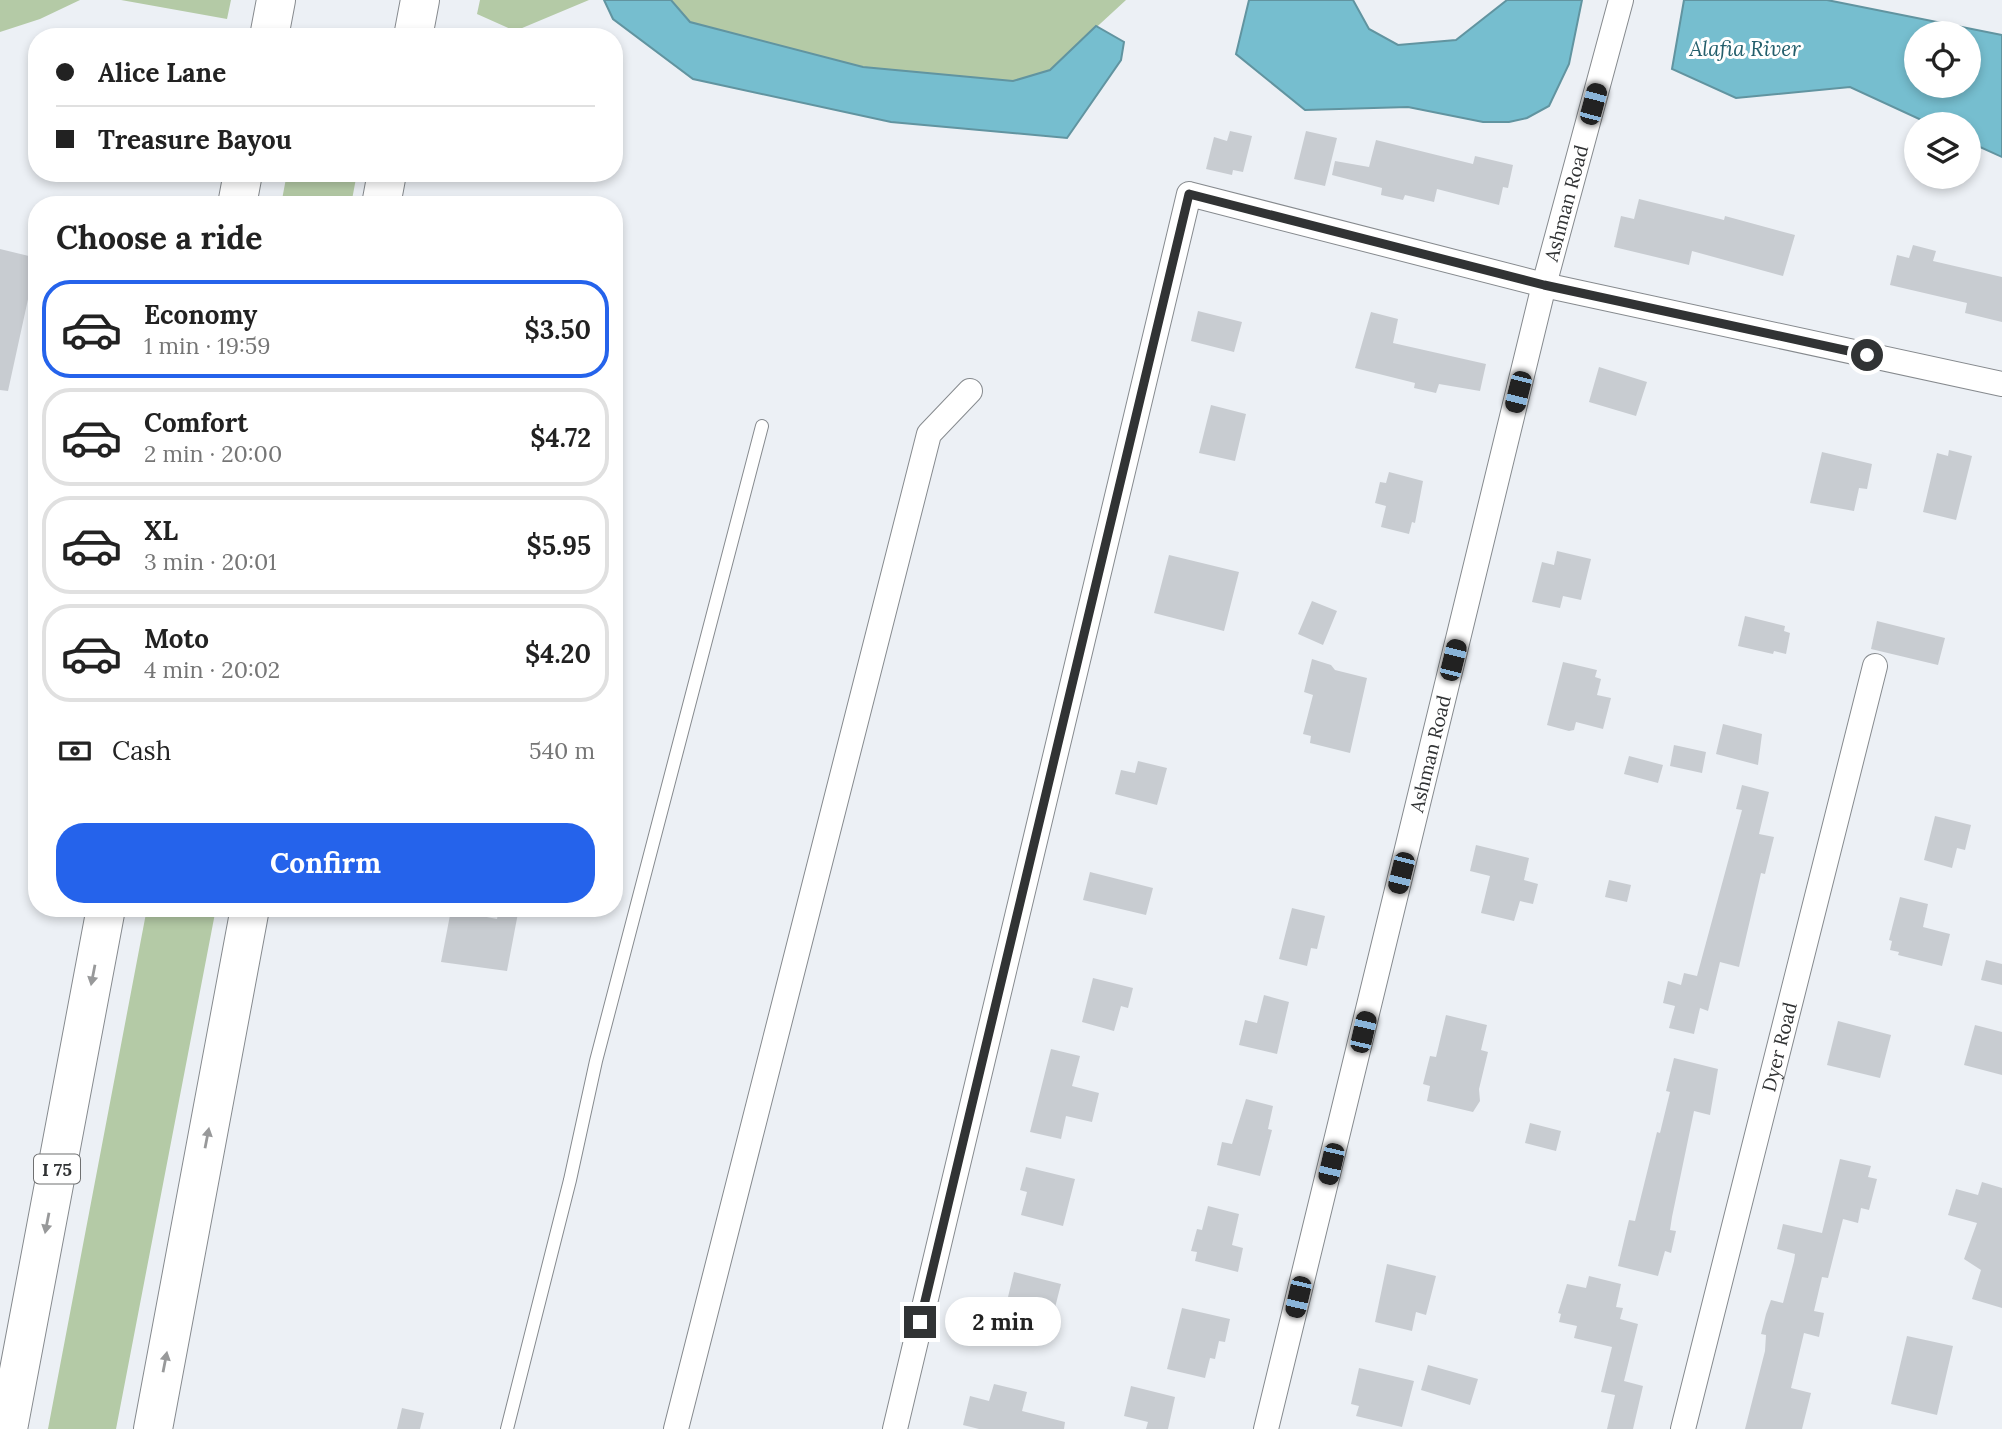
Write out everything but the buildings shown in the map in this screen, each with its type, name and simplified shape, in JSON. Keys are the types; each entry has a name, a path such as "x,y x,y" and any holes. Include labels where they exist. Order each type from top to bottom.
{"highway":[{"path":"271,28 276,0"},
{"name":"I 75","path":"8,1429 104,917"},
{"path":"153,1429 248,917"}],"street":[{"name":"Ashman Road","path":"1266,1429 1544,285 1621,0"},
{"path":"895,1429 1189,194 1544,285 2002,384"},
{"path":"676,1429 929,434 970,391"},
{"name":"Dyer Road","path":"1683,1429 1875,666"}],"lane":[{"path":"507,1429 570,1180 596,1061 762,426"}],"green space":[{"path":"0,0 80,0 40,19 0,32"},
{"path":"121,0 231,0 227,19"},
{"path":"480,0 589,0 522,28 508,28 477,14"},
{"path":"671,0 1126,0 1050,70 1013,81 863,67 690,22"},
{"path":"285,182 355,182 353,196 283,196"},
{"path":"145,917 214,917 116,1429 48,1429"}],"water":[{"path":"604,0 671,0 690,22 863,67 1013,81 1050,70 1096,26 1124,42 1121,60 1067,138 891,122 693,79 613,19"},
{"path":"1249,0 1353,0 1369,29 1398,45 1456,40 1507,0 1582,0 1569,64 1549,106 1527,118 1509,122 1483,122 1408,107 1305,110 1236,54"},
{"name":"Alafia River","path":"1684,0 1827,0 1932,21 1904,21 1904,98 1981,98 1981,31 2002,35 2002,157 1981,147 1981,112 1904,112 1850,87 1736,98 1672,69"}],"route":[{"path":"920,1322 1189,194 1544,285 1867,355"}]}
